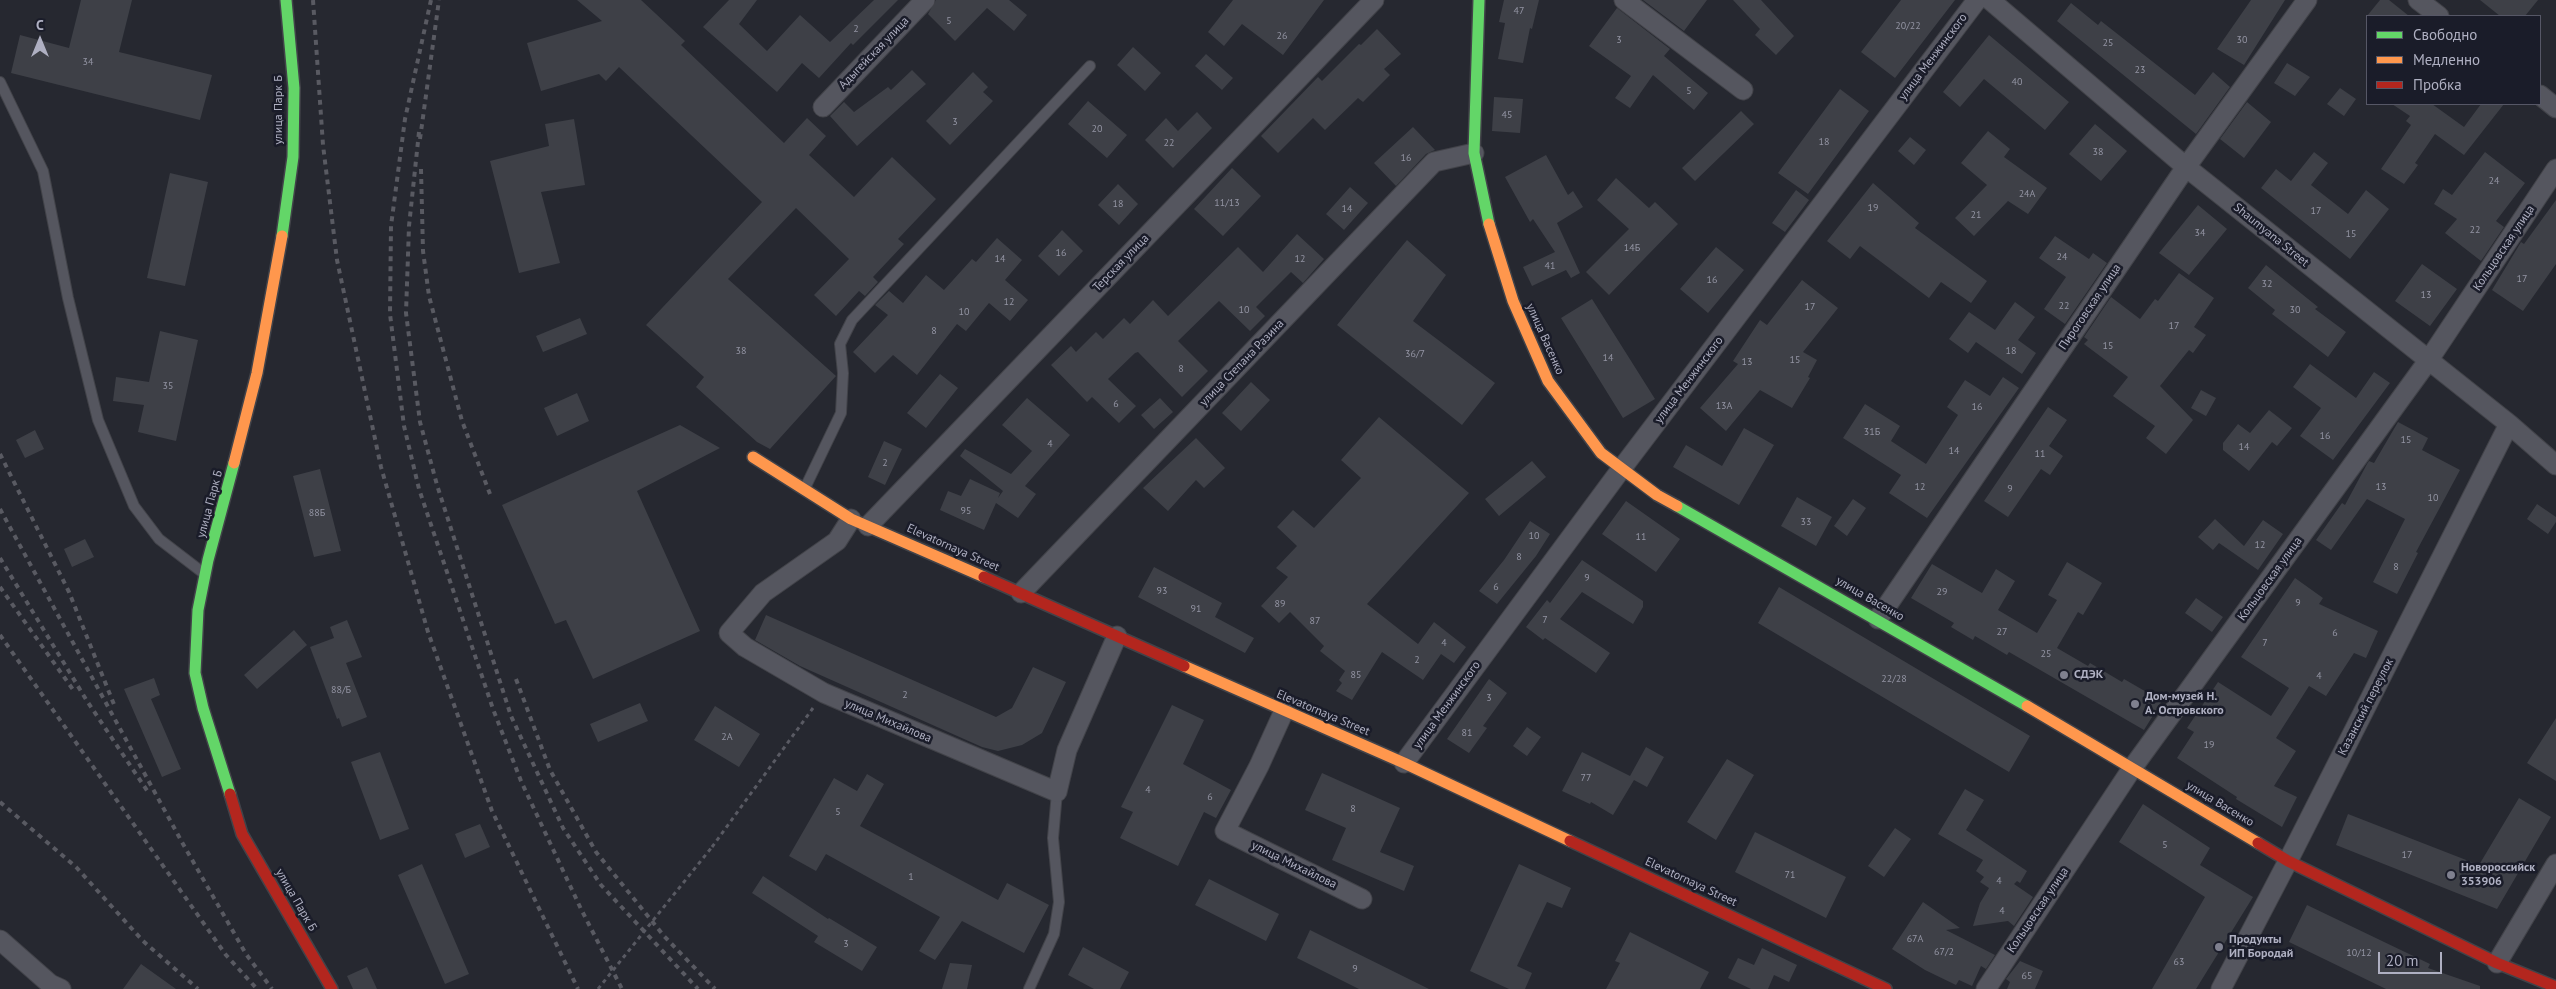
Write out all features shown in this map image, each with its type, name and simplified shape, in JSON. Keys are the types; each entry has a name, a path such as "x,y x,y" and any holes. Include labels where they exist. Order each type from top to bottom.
{"street":[{"name":"улица Парк Б","path":"286,0 294,88 293,157 280,254 256,373 205,574 198,610 195,673 203,708 242,834 332,989"},
{"name":"Адыгейская улица","path":"823,107 925,0"},
{"name":"Терская улица","path":"868,526 1374,0"},
{"name":"улица Васенко","path":"1479,0 1474,153 1492,239 1513,301 1548,381 1601,453 1657,496 1878,619 2133,767 2288,861 2497,963 2556,988"},
{"path":"1624,0 1743,90"},
{"name":"улица Менжинского","path":"1404,763 1622,468 1977,0"},
{"name":"Shaumyana Street","path":"1990,0 2186,167 2509,424 2556,465"},
{"name":"Пироговская улица","path":"1878,619 2186,167 2307,0"},
{"path":"2418,0 2438,15"},
{"path":"2541,96 2556,108"},
{"name":"улица Степана Разина","path":"1021,593 1434,162 1474,153"},
{"name":"Кольцовская улица","path":"1986,989 2133,767 2428,361 2556,169"},
{"name":"Казанский переулок","path":"2221,989 2288,861 2509,424"},
{"name":"Elevatornaya Street","path":"753,457 804,491 868,526 1404,763 1886,989"},
{"name":"улица Михайлова","path":"851,518 837,541 763,593 729,633 745,647 824,693 1057,792"},
{"path":"1057,792 1067,750 1117,636"},
{"name":"улица Михайлова","path":"1284,711 1260,766 1225,831 1362,899"},
{"path":"2497,963 2556,864"},
{"path":"0,940 50,984 61,989"}],"lane":[{"path":"804,491 841,413 843,373 840,344 852,320 1090,66"},
{"path":"0,82 43,171 68,298 98,420 134,506 159,539 205,574"},
{"path":"1029,989 1054,934 1059,902 1053,838 1057,792"}],"path":[{"path":"598,989 712,847 824,693"}],"building":[{"path":"81,0 132,0 119,52 212,75 200,120 11,73 20,35 69,48"},
{"path":"577,0 641,0 685,41 681,45 784,143 807,118 826,136 809,155 854,197 892,157 936,199 898,239 904,244 873,277 878,282 865,296 859,291 836,316 814,295 849,259 796,208 728,279 836,376 770,449 757,442 696,387 704,377 646,325 762,202 619,67 606,81 599,74 541,91 527,43 602,21"},
{"path":"729,0 757,0 739,24 767,51 800,15 830,42 874,0 898,0 853,45 851,43 819,78 802,63 777,92 703,27"},
{"path":"936,0 1009,0 1027,15 1014,31 987,8 955,41 928,14"},
{"path":"1233,0 1324,0 1283,55 1242,24 1224,46 1208,32"},
{"path":"1504,0 1539,0 1532,29 1530,28 1523,63 1498,59 1505,23 1499,22"},
{"path":"1643,0 1707,0 1684,31"},
{"path":"1733,0 1761,0 1794,36 1776,55 1755,35 1760,29"},
{"path":"1901,0 1955,0 1895,78 1861,52"},
{"path":"2251,0 2285,0 2244,65 2217,49"},
{"path":"2380,0 2389,0 2408,15 2368,15"},
{"path":"2480,0 2538,0 2526,15 2499,15"},
{"path":"2071,3 2098,25 2101,21 2195,95 2213,72 2230,87 2196,134 2057,21"},
{"path":"1617,8 1670,49 1664,56 1708,93 1694,110 1653,75 1630,108 1615,98 1631,76 1589,46"},
{"path":"1377,29 1401,54 1384,69 1390,75 1363,102 1358,98 1325,130 1313,118 1278,153 1261,136 1318,77 1322,81"},
{"path":"1989,35 2069,102 2045,130 1984,79 1960,107 1943,92"},
{"path":"1133,47 1161,73 1145,91 1117,65"},
{"path":"1206,54 1233,78 1222,90 1195,66"},
{"path":"2287,63 2310,77 2295,96 2274,83"},
{"path":"912,70 926,84 857,146 830,116 844,102 854,112 888,87 891,90"},
{"path":"973,72 988,87 983,92 993,101 950,145 926,121"},
{"path":"2340,88 2356,99 2344,116 2327,104"},
{"path":"1840,89 1869,111 1808,194 1778,173"},
{"path":"1494,97 1523,99 1520,133 1492,131"},
{"path":"1088,101 1127,135 1107,158 1068,124"},
{"path":"2247,102 2271,122 2244,158 2220,139"},
{"path":"2394,105 2433,105 2464,127 2480,105 2503,105 2464,155 2435,134 2415,163 2418,165 2404,184 2381,169 2411,125 2406,121 2410,116"},
{"path":"1741,111 1754,124 1695,181 1682,168"},
{"path":"1197,112 1212,128 1173,168 1145,140 1166,118 1178,131"},
{"path":"574,119 585,185 541,192 560,263 519,273 490,161 549,146 545,124"},
{"path":"2095,124 2127,151 2101,181 2069,154"},
{"path":"1413,127 1435,150 1426,154 1396,186 1374,163"},
{"path":"1988,131 2010,149 2004,157 2047,188 2028,214 2008,201 1974,236 1955,218 1987,185 1961,163"},
{"path":"1910,137 1926,150 1914,165 1898,151"},
{"path":"2314,152 2328,163 2311,185 2348,214 2366,190 2389,209 2350,259 2261,188 2276,169 2291,181"},
{"path":"2485,152 2525,183 2496,221 2504,227 2481,261 2445,233 2457,219 2434,204 2443,189 2452,195"},
{"path":"1546,155 1568,195 1573,191 1583,207 1557,223 1580,273 1571,278 1566,270 1532,286 1523,267 1555,252 1533,219 1530,222 1505,177"},
{"path":"1232,168 1261,196 1223,236 1194,209"},
{"path":"170,173 208,182 185,286 147,278"},
{"path":"1616,178 1649,208 1655,202 1678,224 1609,295 1586,272 1629,229 1597,200"},
{"path":"1873,183 1919,223 1915,228 1987,281 1971,303 1941,282 1929,298 1860,246 1850,259 1827,241"},
{"path":"1118,184 1138,204 1119,225 1098,205"},
{"path":"1350,187 1368,203 1344,230 1326,214"},
{"path":"1796,190 1809,200 1785,232 1772,223"},
{"path":"2556,200 2556,264 2523,311 2492,290 2521,242 2524,244"},
{"path":"2198,205 2227,229 2189,275 2159,253"},
{"path":"1062,230 1083,251 1059,276 1038,256"},
{"path":"1297,234 1324,259 1303,283 1291,272 1256,307 1265,316 1250,331 1219,301 1178,341 1208,371 1182,397 1138,352 1135,353 1108,379 1136,406 1119,423 1092,397 1087,402 1051,365 1071,346 1076,352 1096,332 1103,339 1124,318 1130,324 1153,300 1168,316 1238,247 1263,272"},
{"path":"2055,236 2089,259 2093,253 2107,263 2065,324 2044,309 2066,277 2039,258"},
{"path":"997,238 1022,260 1005,280 1028,300 1010,321 989,303 966,331 957,324 917,375 893,355 875,373 853,352 888,315 875,305 889,291 903,303 926,275 944,290 972,259 976,262"},
{"path":"1407,240 1446,275 1413,321 1495,383 1462,425 1337,325"},
{"path":"1716,247 1744,270 1708,313 1680,289"},
{"path":"2422,264 2457,289 2430,326 2395,301"},
{"path":"2266,265 2318,307 2315,309 2346,332 2328,357 2272,314 2275,310 2248,288"},
{"path":"2179,273 2214,298 2194,327 2206,335 2193,353 2189,350 2160,386 2193,420 2166,454 2146,438 2155,426 2113,396 2128,377 2084,344 2088,340 2084,337 2111,297 2140,319 2155,299 2158,301"},
{"path":"1802,280 1838,308 1803,352 1817,360 1808,377 1810,378 1792,408 1760,390 1726,431 1700,408 1738,364 1733,361 1760,320 1767,325"},
{"path":"1592,299 1655,399 1623,418 1561,318"},
{"path":"2015,302 2035,317 2018,340 2036,353 2022,374 1976,342 1968,353 1949,339 1969,312 1995,330"},
{"path":"580,318 587,334 543,352 536,336"},
{"path":"160,331 198,340 176,441 138,432 144,405 113,401 116,377 149,382"},
{"path":"2310,364 2356,398 2374,372 2390,383 2333,460 2300,436 2321,408 2293,387"},
{"path":"940,374 958,388 926,428 907,413"},
{"path":"2003,377 2019,388 1927,518 1889,493 1901,475 1843,438 1865,404 1900,426 1891,441 1926,464 1958,415 1947,407 1965,380 1990,396"},
{"path":"1251,382 1270,400 1241,431 1222,413"},
{"path":"2201,390 2216,398 2206,416 2191,408"},
{"path":"577,393 589,421 557,436 544,408"},
{"path":"1027,398 1070,435 1025,486 1036,494 1018,518 996,503 984,530 940,510 948,491 961,496 970,479 1000,493 998,498 1003,491 960,456 965,449 1011,474 1032,451 1002,425"},
{"path":"1160,398 1173,412 1154,429 1141,415"},
{"path":"2048,407 2067,420 2049,446 2063,456 2050,475 2041,469 2008,517 1984,501"},
{"path":"2269,410 2292,428 2277,446 2272,442 2249,471 2223,450 2223,443 2238,424 2250,433"},
{"path":"1379,417 1469,493 1367,604 1418,644 1434,622 1466,647 1454,663 1441,654 1423,680 1382,652 1352,700 1336,691 1342,683 1339,680 1345,671 1320,651 1324,646 1290,612 1279,623 1261,606 1288,577 1276,568 1297,546 1277,527 1293,510 1314,528 1361,478 1341,460"},
{"path":"2398,422 2428,438 2422,450 2460,470 2416,552 2418,553 2397,594 2373,582 2405,519 2367,499 2331,550 2316,540 2342,503 2345,505 2367,464 2369,461 2374,463"},
{"path":"680,425 720,448 637,491 700,631 593,679 566,620 555,624 502,505"},
{"path":"1744,428 1774,445 1739,505 1673,467 1686,445 1722,466"},
{"path":"35,430 44,449 25,458 16,440"},
{"path":"1196,438 1225,468 1204,488 1196,480 1168,511 1143,488"},
{"path":"884,441 902,449 885,485 868,477"},
{"path":"1532,461 1546,477 1499,516 1485,499"},
{"path":"320,469 341,551 314,557 293,476"},
{"path":"1797,497 1832,517 1816,546 1781,526"},
{"path":"1853,499 1866,508 1847,536 1834,526"},
{"path":"1626,501 1680,539 1656,572 1602,534"},
{"path":"2537,504 2556,517 2556,522 2548,534 2527,519"},
{"path":"2215,519 2244,546 2263,520 2283,534 2258,570 2219,543 2213,550 2198,537"},
{"path":"1530,521 1550,534 1536,556 1497,604 1479,591 1504,560"},
{"path":"85,539 94,557 72,567 64,549"},
{"path":"1582,560 1643,601 1643,607 1633,624 1582,592 1560,619 1610,653 1596,673 1545,638 1543,640 1526,627 1547,600 1550,603"},
{"path":"2067,562 2102,583 2083,615 2078,612 2057,648 2088,666 2090,663 2122,682 2124,679 2162,701 2144,730 2009,652 2007,655 1975,636 1973,640 1951,627 1954,623 1911,598 1932,564 1982,593 1996,569 2015,581 1998,610 2037,633 2057,600 2048,595"},
{"path":"1154,567 1222,603 1215,617 1254,638 1245,653 1138,597"},
{"path":"2295,578 2323,598 2319,604 2378,631 2366,658 2354,653 2326,696 2309,686 2276,738 2296,751 2274,786 2297,797 2282,827 2236,799 2237,797 2177,758 2194,732 2187,728 2218,682 2271,716 2289,688 2241,657"},
{"path":"1779,587 2030,736 2009,772 1758,623"},
{"path":"2196,598 2223,617 2212,632 2185,613"},
{"path":"766,615 996,717 1012,708 1033,667 1066,682 1042,733 1022,745 998,751 982,747 800,666 755,640"},
{"path":"347,620 362,657 346,663 367,717 342,727 339,718 337,719 310,647 334,638 330,627"},
{"path":"294,630 307,645 257,689 244,675"},
{"path":"154,678 160,695 151,699 181,769 162,777 124,689"},
{"path":"1489,679 1507,693 1483,726 1487,728 1469,753 1447,739"},
{"path":"640,703 648,721 598,742 590,724"},
{"path":"1172,705 1204,720 1183,764 1231,790 1216,818 1204,812 1178,866 1120,838 1133,812 1121,807"},
{"path":"715,706 760,734 739,767 694,740"},
{"path":"2556,718 2556,781 2527,763"},
{"path":"1527,727 1541,737 1527,756 1513,746"},
{"path":"1646,747 1664,757 1647,787 1634,780 1613,815 1591,802 1590,804 1562,791 1582,752 1630,776"},
{"path":"380,752 409,829 380,840 351,762"},
{"path":"1727,759 1754,775 1716,840 1687,822"},
{"path":"1322,773 1400,808 1380,852 1414,866 1404,891 1332,860 1346,828 1305,810"},
{"path":"867,774 884,784 860,826 998,900 1007,883 1049,905 1024,953 962,921 935,960 919,951 940,917 826,854 816,871 789,856 834,778 857,791"},
{"path":"1965,789 1984,800 1966,830 2027,871 2020,883 2017,881 2014,884 2033,897 2014,926 2008,921 1973,926 1980,903 1989,888 1980,882 1984,877 1976,871 1983,860 1938,834"},
{"path":"2519,798 2551,817 2497,909 2336,845 2348,814 2479,865"},
{"path":"2143,804 2210,848 2200,865 2253,897 2196,989 2152,989 2205,897 2119,842"},
{"path":"480,824 490,847 465,858 455,834"},
{"path":"1895,828 1911,839 1884,877 1868,866"},
{"path":"1755,832 1846,877 1826,918 1735,872"},
{"path":"422,864 469,974 445,984 398,875"},
{"path":"1519,864 1571,888 1562,908 1547,902 1517,966 1532,973 1525,989 1509,989 1470,971"},
{"path":"763,876 828,919 877,947 862,971 814,942 818,936 752,893"},
{"path":"1209,879 1279,914 1266,941 1195,905"},
{"path":"1923,902 1960,928 1946,930 1995,955 1986,969 1981,966 1972,986 1959,980 1956,985 1925,970 1892,949"},
{"path":"2307,905 2430,964 2428,968 2480,986 2480,989 2386,989 2289,942"},
{"path":"1310,930 1429,989 1359,989 1297,958"},
{"path":"1630,932 1709,972 1700,989 1606,989 1620,963 1615,961"},
{"path":"1083,947 1129,972 1120,989 1094,989 1068,975"},
{"path":"1762,948 1797,965 1789,982 1774,975 1768,989 1751,989 1728,978 1738,958 1754,965"},
{"path":"2020,961 2043,971 2035,989 2007,989 2010,982 2006,979"},
{"path":"950,963 972,965 967,989 942,989"},
{"path":"141,964 176,989 123,989"},
{"path":"367,967 377,989 353,989 347,976"}],"railway":[{"path":"313,0 323,145 337,260 381,467 428,632 492,811 578,989"},
{"path":"431,0 405,119 391,226 390,314 404,426 419,489 493,709 521,781 581,909 622,989"},
{"path":"420,139 439,0"},
{"path":"419,132 409,226 406,313 420,422 437,485 511,716 563,828 601,885 698,989"},
{"path":"421,169 423,251 429,296 462,421 490,494"},
{"path":"0,454 69,592 115,707"},
{"path":"0,509 183,844 246,954 272,989"},
{"path":"0,558 87,701 148,792"},
{"path":"0,587 74,691"},
{"path":"0,635 226,955 257,989"},
{"path":"516,679 550,770 596,852 664,936 715,989"},
{"path":"0,802 76,867 143,941 198,989"}],"traffic: fast":[{"path":"282,236 293,157 294,88 286,0"},
{"path":"1479,0 1474,153 1489,224"},
{"path":"230,794 203,708 195,673 198,610 208,560 234,463"},
{"path":"1677,506 2027,706"}],"traffic: slow":[{"path":"1489,224 1513,301 1548,381 1601,453 1657,495 1677,506"},
{"path":"234,463 257,373 282,236"},
{"path":"753,457 851,519 984,577"},
{"path":"1184,666 1404,763 1570,841"},
{"path":"2027,706 2258,843"}],"traffic: jam":[{"path":"984,577 1184,666"},
{"path":"230,794 242,834 332,989"},
{"path":"1570,841 1886,989"},
{"path":"2258,843 2288,861 2497,963 2556,987"}],"place":[{"name":"СДЭК","path":"2064,675"},
{"name":"Дом-музей Н. А. Островского","path":"2135,704"},
{"name":"Новороссийск 353906","path":"2451,875"},
{"name":"Продукты ИП Бородай","path":"2219,947"}]}
